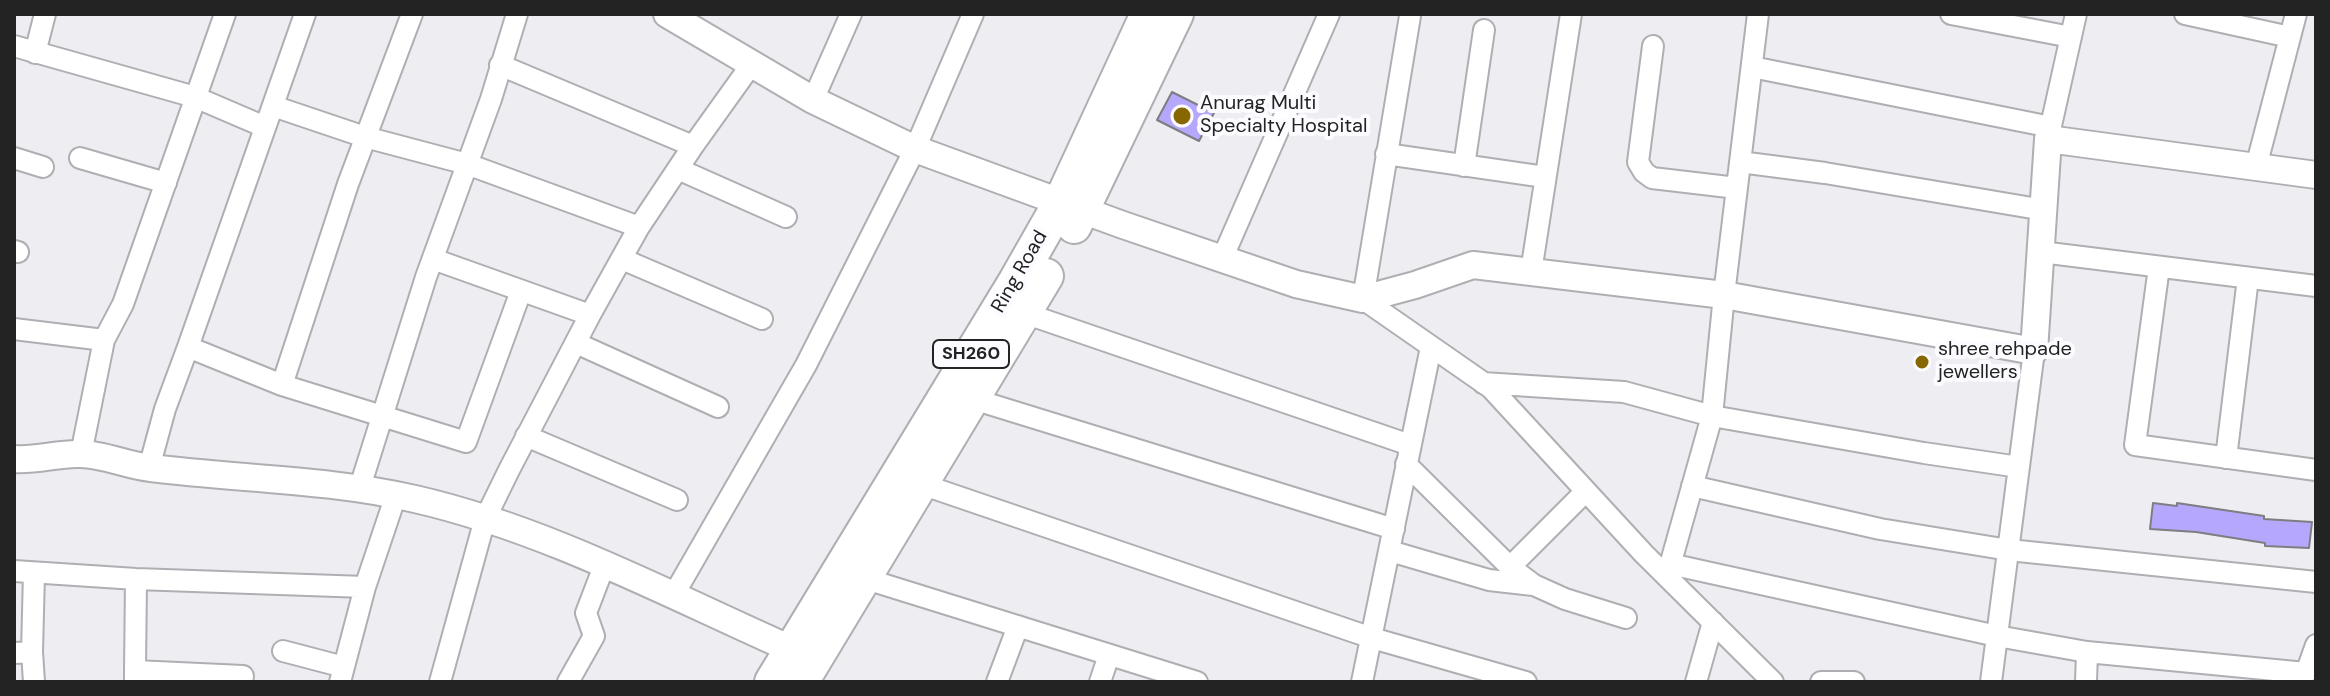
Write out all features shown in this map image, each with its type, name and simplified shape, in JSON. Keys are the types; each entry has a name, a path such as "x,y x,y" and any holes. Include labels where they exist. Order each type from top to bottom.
{"highway":[{"name":"Ring Road","path":"801,682 1024,313 1072,206 1148,14"},
{"name":"Ring Road","path":"772,682 1016,281 1072,206 1176,14"}],"street":[{"path":"35,53 45,14"},
{"path":"81,454 104,340 123,304 225,14"},
{"path":"149,468 165,409 305,14"},
{"path":"282,385 365,137 412,14"},
{"path":"360,487 433,259 517,14"},
{"path":"667,14 813,100 915,149 1296,284 1363,299 1491,388 1586,491 1669,570 1713,622 1773,682"},
{"path":"813,100 851,14"},
{"path":"673,596 806,365 915,149 973,14"},
{"path":"1222,259 1329,14"},
{"path":"1531,272 1571,14"},
{"path":"1669,570 1712,416 1758,14"},
{"path":"1951,14 2071,37"},
{"path":"1991,682 2034,351 2050,133 2076,14"},
{"path":"2185,14 2290,37"},
{"path":"2256,167 2296,14"},
{"path":"1363,299 1410,16"},
{"path":"1464,166 1484,30"},
{"path":"14,46 195,97 265,127"},
{"path":"1653,46 1638,162 1652,178 1737,188"},
{"path":"500,65 693,146"},
{"path":"440,682 485,519 526,436 639,227 751,65"},
{"path":"1752,67 2050,133 2316,175"},
{"path":"273,106 365,137 467,164 639,227"},
{"path":"1386,154 1545,177"},
{"path":"14,158 43,167"},
{"path":"80,158 166,183"},
{"path":"1740,162 2044,210"},
{"path":"678,169 786,217"},
{"path":"2041,252 2316,286"},
{"path":"433,259 590,315"},
{"path":"622,259 762,319"},
{"path":"1363,299 1473,265 1724,295 2034,351"},
{"path":"2159,267 2135,445 2315,467"},
{"path":"2226,458 2248,278"},
{"path":"188,347 282,385 466,442 521,291"},
{"path":"1024,313 1408,454 1510,567 1534,585 1565,599 1626,618"},
{"path":"14,329 104,340"},
{"path":"576,343 718,407"},
{"path":"1362,682 1431,347"},
{"path":"1483,383 1624,392 1712,416 2019,467"},
{"path":"973,399 1394,529"},
{"path":"526,436 677,500"},
{"path":"14,459 81,454 149,468 360,487 396,495 485,519 604,566 791,649"},
{"path":"921,484 1372,638 1526,682"},
{"path":"1692,486 1880,529 2009,550 2316,582"},
{"path":"1510,567 1586,491"},
{"path":"283,651 342,674 365,587 396,495"},
{"path":"1390,551 1489,580 1534,585"},
{"path":"568,682 594,636 586,613 604,566"},
{"path":"1669,570 2087,652 2306,677 2316,645"},
{"path":"34,682 23,653 24,572 365,587"},
{"path":"863,578 1197,682"},
{"path":"136,579 135,677 243,676 242,682"},
{"path":"1696,682 1713,622"},
{"path":"997,682 1018,626"},
{"path":"2086,682 2087,652"},
{"path":"1100,682 1109,655"},
{"path":"1821,682 1854,682"}],"building":[{"path":"1172,92 1214,113 1199,141 1157,120"},
{"path":"2153,503 2177,506 2177,503 2264,516 2264,519 2312,522 2309,548 2265,546 2265,543 2196,532 2150,529"}],"place":[{"name":"Anurag Multi Specialty Hospital","path":"1182,116"},
{"name":"shree rehpade jewellers","path":"1922,362"}]}
